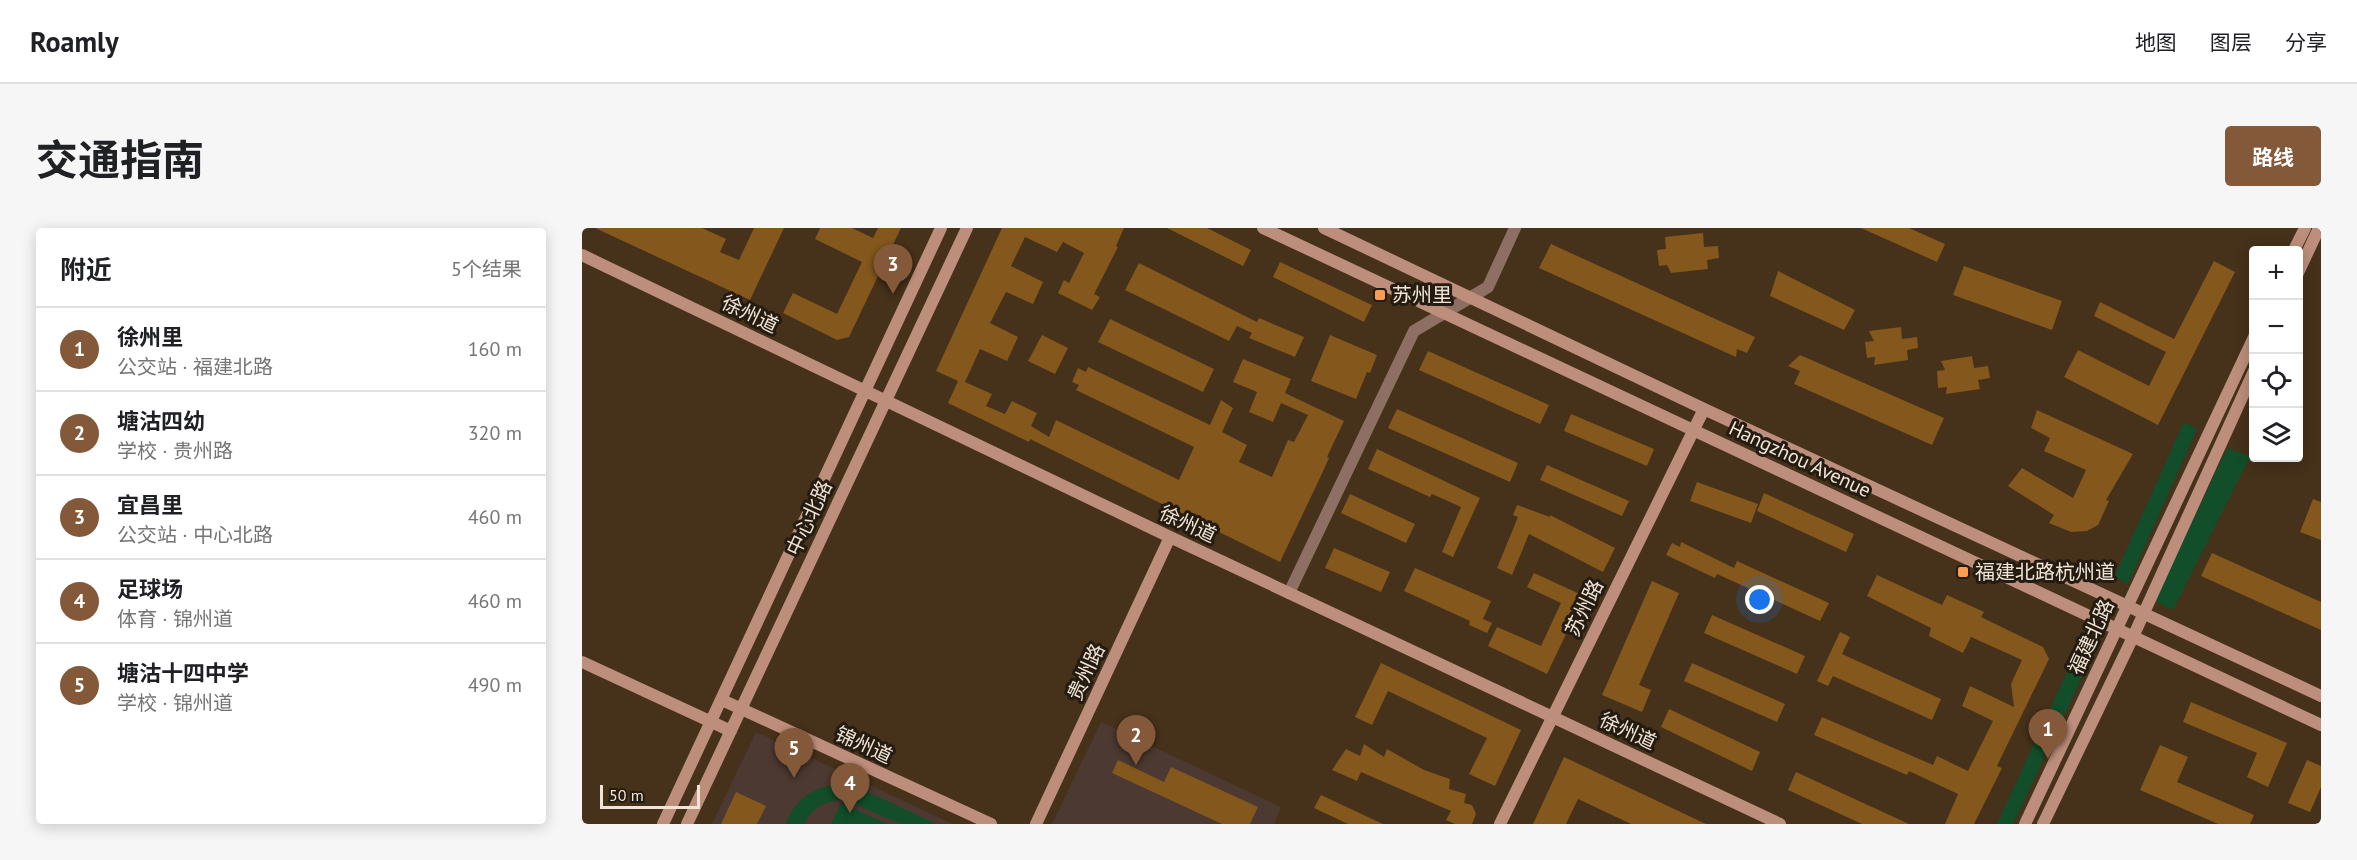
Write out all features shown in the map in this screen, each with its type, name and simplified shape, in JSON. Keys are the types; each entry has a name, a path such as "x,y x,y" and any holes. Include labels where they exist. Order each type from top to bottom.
{"street":[{"name":"中心北路","path":"663,824 941,228"},
{"name":"中心北路","path":"687,824 967,228"},
{"name":"Hangzhou Avenue","path":"1263,228 2321,725"},
{"name":"Hangzhou Avenue","path":"1324,228 1471,296 1704,409 2321,696"},
{"path":"1289,593 1414,332 1488,287 1515,228"},
{"path":"2296,246 2304,228"},
{"path":"2303,262 2319,228"},
{"name":"徐州道","path":"582,255 885,402 1780,824"},
{"name":"福建北路","path":"2025,824 2249,346"},
{"name":"福建北路","path":"2043,824 2133,637 2249,380"},
{"name":"苏州路","path":"1500,824 1704,409"},
{"name":"贵州路","path":"1036,824 1170,537"},
{"path":"582,662 731,730"},
{"name":"锦州道","path":"722,700 991,824"}],"shaded area":[{"path":"1101,722 1281,807 1274,824 1052,824"},
{"path":"756,732 953,824 712,824"}],"green space":[{"path":"2184,422 2197,429 2128,584 2114,577"},
{"path":"2227,448 2249,457 2173,610 2155,601"},
{"path":"2078,648 2092,656 2013,824 1997,824"},
{"path":"840,784 857,787 936,824 901,824 845,800 832,801 821,806 811,813 804,824 786,824 800,801 814,791"},
{"path":"841,803 887,824 831,824"}],"building":[{"path":"595,228 702,228 726,239 720,252 739,260 754,228 784,228 750,300"},
{"path":"820,228 852,228 873,238 878,228 901,228 849,337 837,340 783,313 793,293 837,314 862,262 815,239"},
{"path":"1002,228 1124,228 1116,246 1118,247 1094,294 1100,297 1092,310 1058,293 1064,280 1069,283 1084,253 1063,242 1057,252 1025,237 1011,266 1043,282 1033,304 1006,292 990,323 1018,337 1007,361 980,349 965,382 992,394 986,406 1005,414 1012,401 1037,413 1031,426 1049,437 1056,420 1179,480 1194,447 1076,390 1079,385 1072,382 1078,368 1086,372 1088,367 1210,425 1221,400 1233,408 1222,432 1247,445 1239,462 1272,477 1288,440 1294,442 1308,415 1281,403 1273,422 1249,412 1257,392 1233,382 1243,359 1291,379 1285,393 1344,421 1280,562 1030,439 1029,442 948,403 958,381 936,371"},
{"path":"1167,228 1207,228 1251,250 1243,266"},
{"path":"1861,228 1909,228 1945,244 1937,262"},
{"path":"1703,233 1704,247 1718,246 1719,258 1707,260 1708,269 1671,273 1667,265 1659,266 1657,250 1666,249 1665,237"},
{"path":"1551,244 1755,337 1747,353 1737,349 1736,357 1539,268"},
{"path":"2214,261 2235,272 2158,425 2064,377 2078,350 2149,386 2166,352 2094,316 2100,302 2174,339"},
{"path":"1280,262 1372,305 1364,322 1273,277"},
{"path":"1139,263 1257,322 1259,318 1304,337 1295,357 1249,338 1252,333 1237,326 1229,341 1125,290"},
{"path":"1964,266 2062,301 2052,330 1953,295"},
{"path":"1778,271 1855,310 1844,330 1770,296"},
{"path":"1110,319 1214,369 1203,392 1098,342"},
{"path":"1901,327 1902,339 1917,337 1918,348 1907,350 1908,360 1874,365 1875,357 1867,358 1865,342 1874,341 1869,331"},
{"path":"1042,335 1068,348 1055,374 1028,361"},
{"path":"1330,335 1377,355 1356,399 1311,381"},
{"path":"1428,351 1549,405 1540,424 1419,370"},
{"path":"1800,355 1944,418 1932,445 1794,384 1800,371 1788,366"},
{"path":"1972,356 1974,368 1988,366 1990,378 1978,380 1980,389 1946,394 1947,387 1938,388 1937,371 1945,370 1941,361"},
{"path":"1397,409 1518,463 1510,482 1388,428"},
{"path":"2037,410 2133,454 2106,500 2109,501 2098,525 2087,531 2071,532 2049,523 2054,515 2008,486 2022,468 2073,498 2086,470 2044,451 2050,438 2031,428"},
{"path":"1571,414 1654,449 1647,466 1564,431"},
{"path":"1377,449 1480,498 1453,557 1442,552 1461,507 1432,494 1430,497 1368,469"},
{"path":"1547,465 1629,501 1622,516 1540,480"},
{"path":"1697,482 1758,504 1751,523 1690,501"},
{"path":"1764,493 1854,534 1846,552 1757,511"},
{"path":"1350,494 1415,524 1406,543 1341,513"},
{"path":"2313,499 2321,502 2321,540 2300,532"},
{"path":"1517,505 1550,517 1550,515 1615,548 1603,572 1529,534 1512,575 1497,568 1518,517 1513,515"},
{"path":"1681,542 1734,568 1737,561 1829,603 1820,621 1717,574 1715,578 1666,555 1672,543 1680,547"},
{"path":"1334,548 1390,572 1381,592 1325,568"},
{"path":"2212,553 2321,602 2321,630 2201,576"},
{"path":"1415,568 1491,601 1483,619 1492,623 1487,633 1469,625 1470,621 1404,591"},
{"path":"1534,573 1584,596 1547,674 1488,646 1497,627 1541,646 1561,603 1527,587"},
{"path":"1877,575 1942,605 1947,595 1984,612 1981,617 2043,647 2049,659 1997,766 2002,768 1974,824 1945,824 1958,794 1909,771 1907,775 1814,735 1822,717 1933,765 1937,756 1968,771 1993,721 1962,706 1970,686 2014,707 2011,684 2022,660 1971,637 1963,653 1929,636 1931,628 1867,596"},
{"path":"1652,581 1679,593 1639,685 1651,690 1642,712 1602,695"},
{"path":"1712,615 1805,656 1797,674 1704,633"},
{"path":"1840,632 1850,637 1842,654 1941,699 1932,720 1833,676 1828,686 1817,681"},
{"path":"1381,663 1521,730 1495,786 1469,774 1487,738 1388,691 1372,725 1355,717"},
{"path":"1692,663 1785,704 1777,722 1684,681"},
{"path":"2191,702 2287,743 2268,787 2247,777 2257,753 2183,722"},
{"path":"1669,709 1760,752 1752,771 1661,727"},
{"path":"1364,744 1384,757 1387,749 1424,770 1450,779 1449,789 1466,794 1464,803 1472,805 1476,814 1472,824 1455,824 1446,820 1451,811 1361,772 1357,781 1332,770 1346,749 1360,756"},
{"path":"2160,745 2188,757 2177,782 2254,815 2250,824 2218,824 2140,790"},
{"path":"1564,757 1706,824 1631,824 1578,799 1566,824 1533,824"},
{"path":"1118,760 1164,782 1171,767 1258,807 1250,824 1222,824 1112,773"},
{"path":"2307,760 2321,766 2321,787 2310,812 2288,803"},
{"path":"1796,772 1909,824 1862,824 1788,790"},
{"path":"736,792 766,806 757,824 721,824"},
{"path":"1321,795 1383,824 1348,824 1314,808"}],"place":[{"name":"宜昌里","path":"893,294"},
{"name":"苏州里","path":"1380,295"},
{"name":"福建北路杭州道","path":"1963,572"},
{"name":"徐州里","path":"2048,759"},
{"name":"塘沽四幼","path":"1136,765"},
{"name":"塘沽十四中学","path":"794,778"},
{"name":"足球场","path":"850,813"}]}
